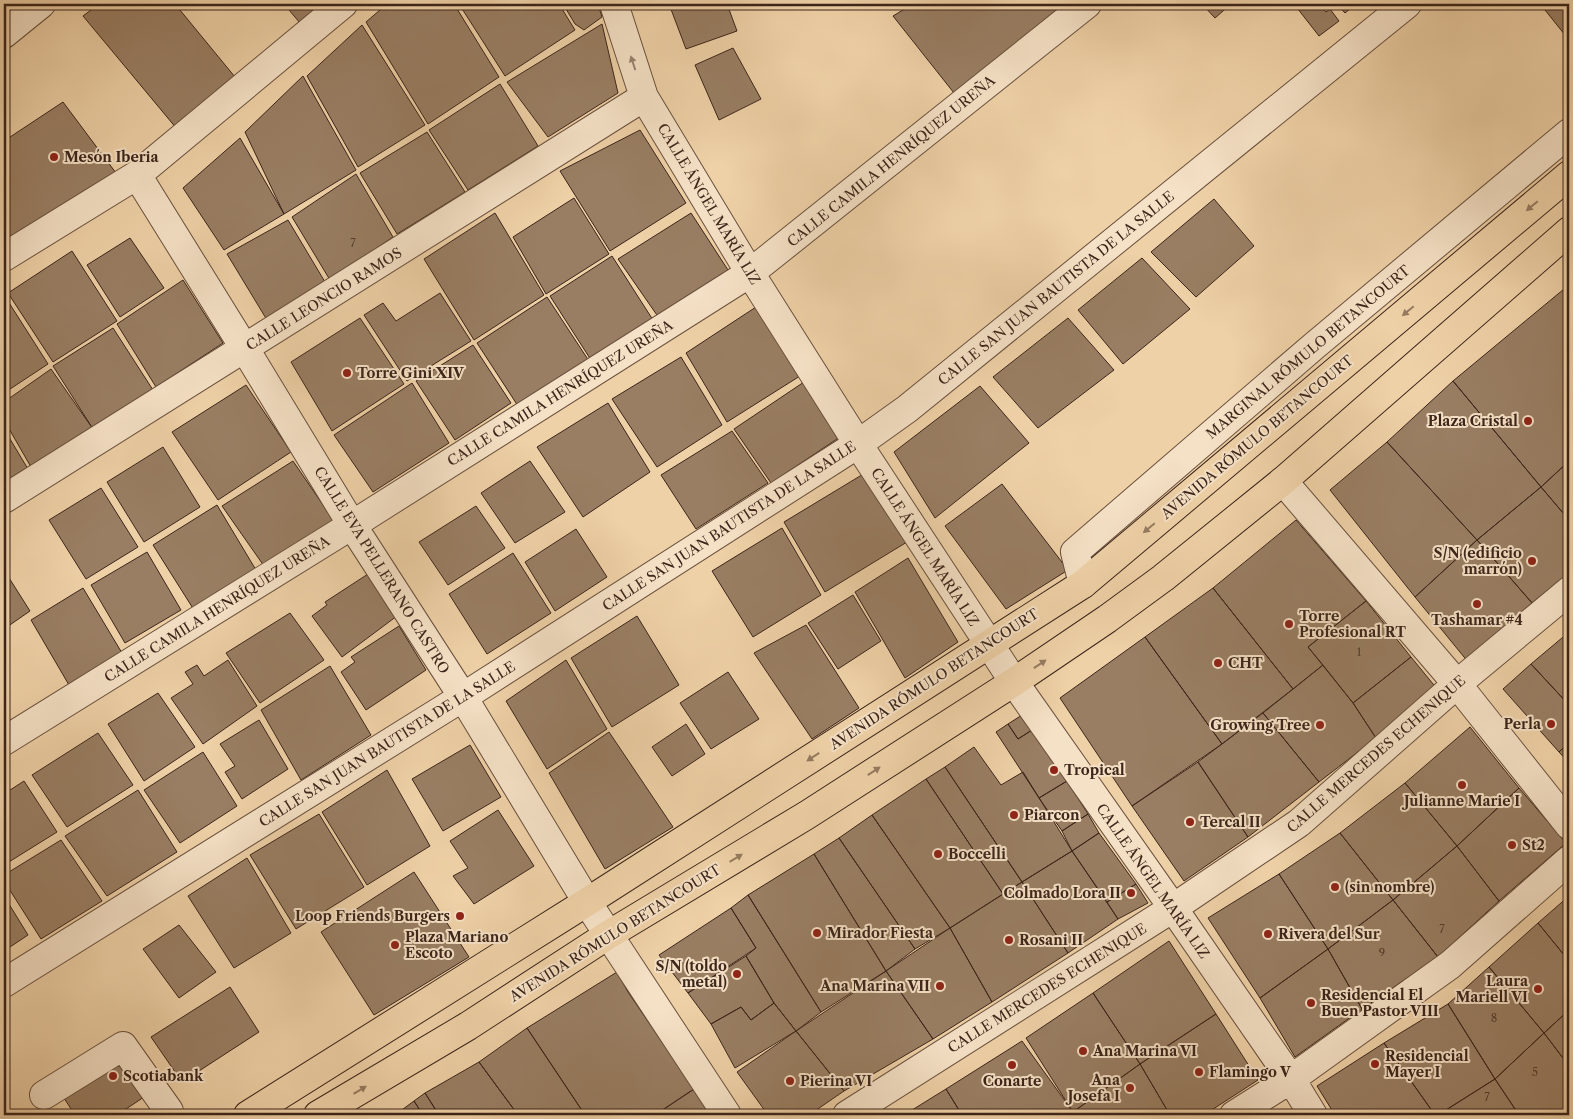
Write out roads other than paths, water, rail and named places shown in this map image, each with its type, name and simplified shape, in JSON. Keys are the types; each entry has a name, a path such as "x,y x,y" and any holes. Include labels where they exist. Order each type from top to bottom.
{"main road":[{"name":"AVENIDA RÓMULO BETANCOURT","path":"248,1115 587,902 1083,584 1569,175"},
{"name":"AVENIDA RÓMULO BETANCOURT","path":"318,1115 468,1026 608,935 807,814 1014,682 1107,619 1163,578 1284,481 1565,243"}],"street":[{"path":"4,34 41,4"},
{"path":"4,257 137,175 343,4"},
{"name":"CALLE ÁNGEL MARÍA LIZ","path":"614,4 644,97 750,273 858,444 1014,682 1173,908 1313,1115"},
{"name":"CALLE CAMILA HENRÍQUEZ UREÑA","path":"4,741 352,525 750,273 1087,4"},
{"name":"CALLE SAN JUAN BAUTISTA DE LA SALLE","path":"4,983 463,697 858,444 907,409 1407,4"},
{"name":"CALLE LEONCIO RAMOS","path":"4,499 644,97"},
{"name":"MARGINAL RÓMULO BETANCOURT","path":"1083,584 1075,552 1314,346 1569,134"},
{"name":"CALLE EVA PELLERANO CASTRO","path":"137,175 352,525 463,697 587,902 727,1115"},
{"path":"1284,481 1456,684 1569,825"},
{"name":"CALLE MERCEDES ECHENIQUE","path":"846,1115 1173,908 1299,823 1456,684 1569,592"},
{"path":"1234,1115 1291,1080 1450,965 1569,860"},
{"path":"44,1095 123,1046 169,1111"}],"place":[{"name":"Mesón Iberia","path":"54,157"},
{"name":"Torre Gini XIV","path":"347,373"},
{"name":"Plaza Cristal","path":"1528,421"},
{"name":"S/N (edificio marrón)","path":"1532,561"},
{"name":"Tashamar #4","path":"1477,604"},
{"name":"Torre Profesional RT","path":"1289,624"},
{"name":"CHT","path":"1218,663"},
{"name":"Perla","path":"1551,724"},
{"name":"Growing Tree","path":"1320,725"},
{"name":"Tropical","path":"1054,770"},
{"name":"Julianne Marie I","path":"1462,785"},
{"name":"Piarcon","path":"1014,815"},
{"name":"Tercal II","path":"1190,822"},
{"name":"St2","path":"1512,845"},
{"name":"Boccelli","path":"938,854"},
{"name":"(sin nombre)","path":"1335,887"},
{"name":"Colmado Lora II","path":"1131,893"},
{"name":"Loop Friends Burgers","path":"460,916"},
{"name":"Mirador Fiesta","path":"817,933"},
{"name":"Rivera del Sur","path":"1268,934"},
{"name":"Rosani II","path":"1009,940"},
{"name":"Plaza Mariano Escoto","path":"395,945"},
{"name":"S/N (toldo metal)","path":"737,974"},
{"name":"Ana Marina VII","path":"940,986"},
{"name":"Laura Mariell VI","path":"1538,989"},
{"name":"Residencial El Buen Pastor VIII","path":"1311,1003"},
{"name":"Ana Marina VI","path":"1083,1051"},
{"name":"Residencial Mayer I","path":"1375,1064"},
{"name":"Conarte","path":"1012,1065"},
{"name":"Flamingo V","path":"1199,1072"},
{"name":"Scotiabank","path":"113,1076"},
{"name":"Pierina VI","path":"790,1081"},
{"name":"Ana Josefa I","path":"1130,1088"}]}
